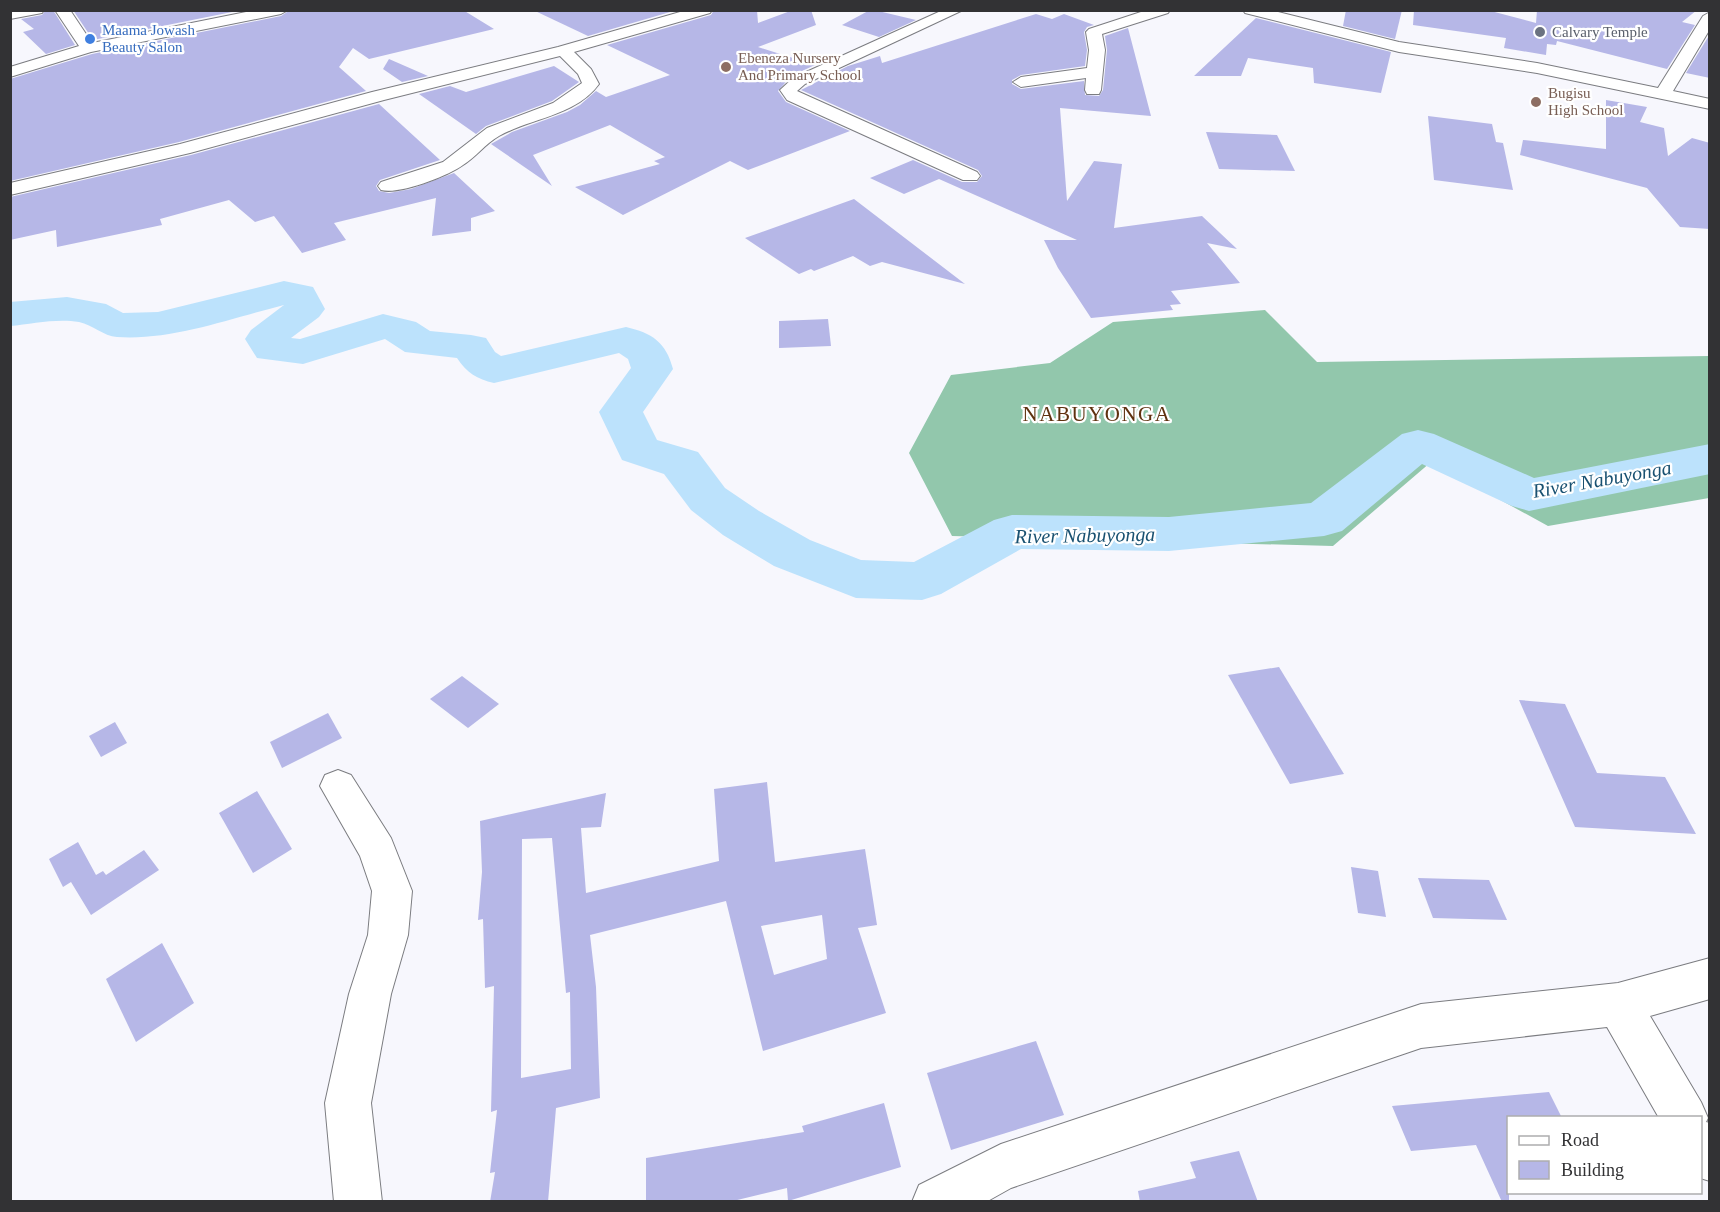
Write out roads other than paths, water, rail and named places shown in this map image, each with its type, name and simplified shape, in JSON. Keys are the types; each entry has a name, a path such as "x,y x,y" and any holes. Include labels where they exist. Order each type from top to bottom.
{"street":[{"path":"10,15 37,10"},
{"path":"62,10 88,48"},
{"path":"10,72 88,48 281,10"},
{"path":"10,189 183,149 463,74 563,50 705,10"},
{"path":"956,10 799,81 788,90 792,96 970,176"},
{"path":"1093,90 1097,50 1094,32 1163,10"},
{"path":"1250,10 1399,47 1537,68 1710,104"},
{"path":"1663,93 1710,16"},
{"path":"388,186 430,173 456,161 478,141 492,133 586,91 591,84 585,72 563,50"},
{"path":"1021,82 1094,72"},
{"path":"338,786 376,850 392,891 388,935 370,994 348,1103 358,1202"},
{"path":"936,1202 1001,1168 1421,1026 1618,1004 1710,978"},
{"path":"1618,1004 1684,1116"},
{"path":"1702,1145 1710,1158"}],"waterway":[{"name":"River Nabuyonga","path":"10,314 67,309 92,312 116,325 158,324 284,293 299,295 305,309 265,339 272,349 303,352 383,326 402,331 420,343 471,347 480,361 494,370 626,339 648,353 652,369 621,412 638,450 681,463 708,499 741,523 792,553 856,579 922,581 1012,532 1169,534 1324,519 1418,444 1529,495 1710,459"}],"place":[{"name":"Calvary Temple","path":"1540,32"},
{"name":"Maama Jowash Beauty Salon","path":"90,39"},
{"name":"Ebeneza Nursery And Primary School","path":"726,67"},
{"name":"Bugisu High School","path":"1536,102"}],"district":[{"name":"NABUYONGA","path":"1097,414"}]}
